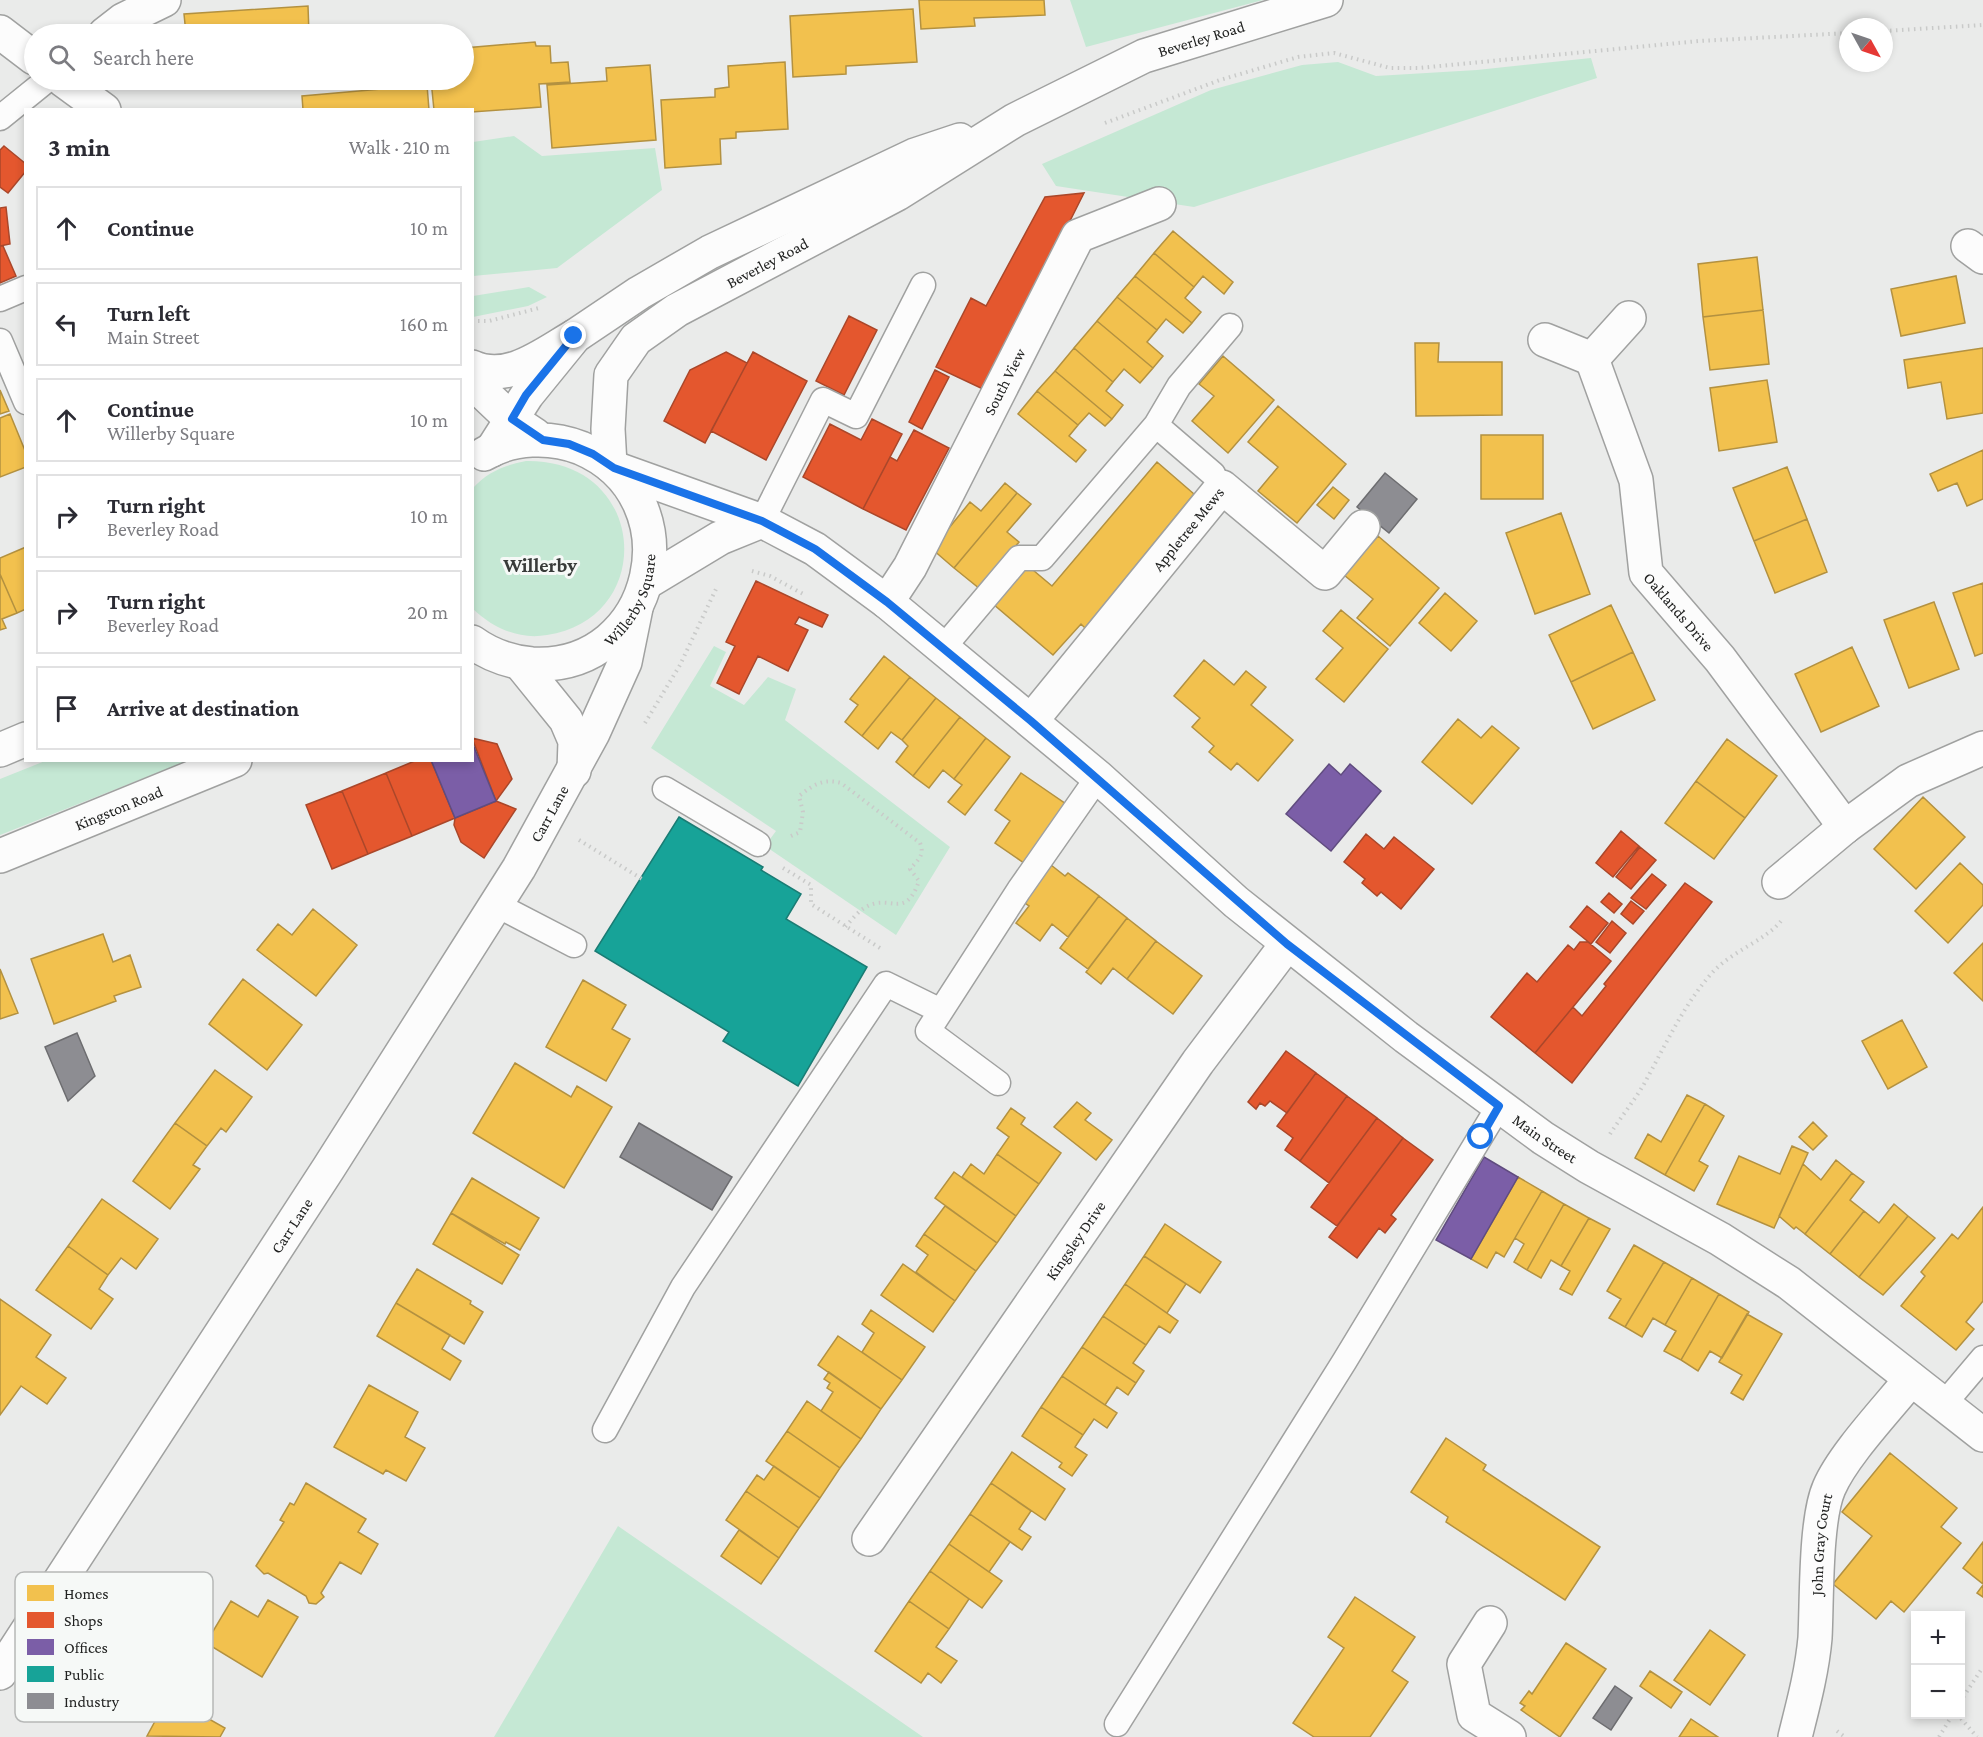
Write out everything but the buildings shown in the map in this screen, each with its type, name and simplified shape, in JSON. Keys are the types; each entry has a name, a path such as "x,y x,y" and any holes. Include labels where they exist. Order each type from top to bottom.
{"street":[{"path":"118,24 164,0"},
{"name":"Beverley Road","path":"612,467 608,429 611,375 636,339 677,310 897,194 1015,120 1144,56 1326,0"},
{"path":"0,32 24,50"},
{"path":"77,90 101,108"},
{"name":"Beverley Road","path":"474,368 481,371 507,372 574,336 639,293 710,252 915,155 1015,120"},
{"name":"South View","path":"887,602 910,567 1078,236 1159,204"},
{"path":"1545,340 1592,358 1629,318"},
{"name":"Beverley Road","path":"482,456 512,419 526,395 574,336"},
{"name":"Oaklands Drive","path":"1592,358 1636,480 1646,573 1720,659 1845,827"},
{"path":"474,384 512,419 543,440"},
{"name":"Willerby Square","path":"482,456 517,442 543,440 569,444 593,454 612,467 634,492 647,521 651,551 642,595 614,634 586,654 565,661 491,657"},
{"name":"Main Street","path":"612,467 762,521 815,549 887,602 1098,777 1287,944 1499,1106 1589,1167 1720,1239 1788,1283 1983,1435"},
{"name":"Appletree Mews","path":"1031,721 1222,487 1325,573 1363,527"},
{"path":"642,595 720,538 762,521"},
{"name":"Carr Lane","path":"66,1572 328,1169 495,904 574,771 625,662 642,595"},
{"name":"Carr Lane","path":"491,657 566,720 575,741 574,771"},
{"path":"0,750 24,740"},
{"path":"1779,882 1845,827 1908,781 1983,748"},
{"name":"Kingston Road","path":"0,856 230,762"},
{"name":"Kingsley Drive","path":"869,1539 1198,1062 1287,944"},
{"name":"John Gray Court","path":"1795,1737 1805,1697 1814,1642 1822,1520 1828,1490 1838,1472 1911,1378"},
{"path":"1490,1623 1464,1664 1467,1726 1509,1737"},
{"name":"Carr Lane","path":"0,1673 15,1650"}],"lane":[{"path":"0,118 35,90"},
{"path":"762,521 823,400 856,416 923,285"},
{"path":"0,299 24,289"},
{"path":"942,648 1019,558 1042,558 1156,425 1179,386 1230,326"},
{"path":"0,341 24,397"},
{"path":"1156,425 1213,474"},
{"path":"998,1083 928,1031 1045,851 1098,777"},
{"path":"666,789 762,851"},
{"path":"495,904 574,945"},
{"path":"605,1430 683,1287 886,984 941,1011"},
{"path":"1117,1724 1344,1362 1499,1106"},
{"path":"1944,1404 1983,1358"}],"path":[{"path":"1893,31 1983,26"},
{"path":"1094,128 1220,80 1298,57 1334,53 1390,68 1419,68 1675,43 1839,34"},
{"path":"743,570 770,576 809,597"},
{"path":"643,726 680,665 718,586"},
{"path":"845,927 865,907 876,903 895,906 906,903 915,893 919,881 910,869 923,850 920,843 842,783 829,780 814,785 799,796 803,812 800,832 779,840 762,851 811,885 811,904 845,927 883,950"},
{"path":"574,837 642,879"},
{"path":"1589,1167 1642,1087 1683,1011 1712,973 1736,951 1775,929 1786,914 1788,904 1779,882"},
{"path":"1965,1694 1983,1667"},
{"path":"1939,1737 1952,1719"},
{"path":"1960,1719 1977,1737"}],"green space":[{"path":"1070,0 1263,0 1086,47"},
{"path":"1591,58 1597,78 1194,207 1056,186 1042,164 1211,90 1302,65 1338,62 1376,76 1477,70"},
{"path":"514,136 542,156 655,148 662,190 557,268 474,276 474,142"},
{"path":"529,287 547,297 528,306 474,317 474,296"},
{"path":"526,461 566,467 596,485 616,511 624,541 621,572 608,600 583,623 547,635 526,636 507,631 489,622 474,610 474,487 497,470"},
{"path":"714,646 726,652 710,686 744,705 768,677 796,689 785,720 950,847 896,935 765,846 776,831 651,748"},
{"path":"42,762 184,762 0,835 0,779"},
{"path":"618,1526 923,1737 494,1737"}],"district":[{"name":"Willerby","path":"540,565"}],"route":[{"path":"574,336 526,395 512,419 543,440 569,444 593,454 614,468 654,484 762,521 815,549 887,602 1098,777 1236,902 1287,944 1499,1106 1481,1137"}]}
